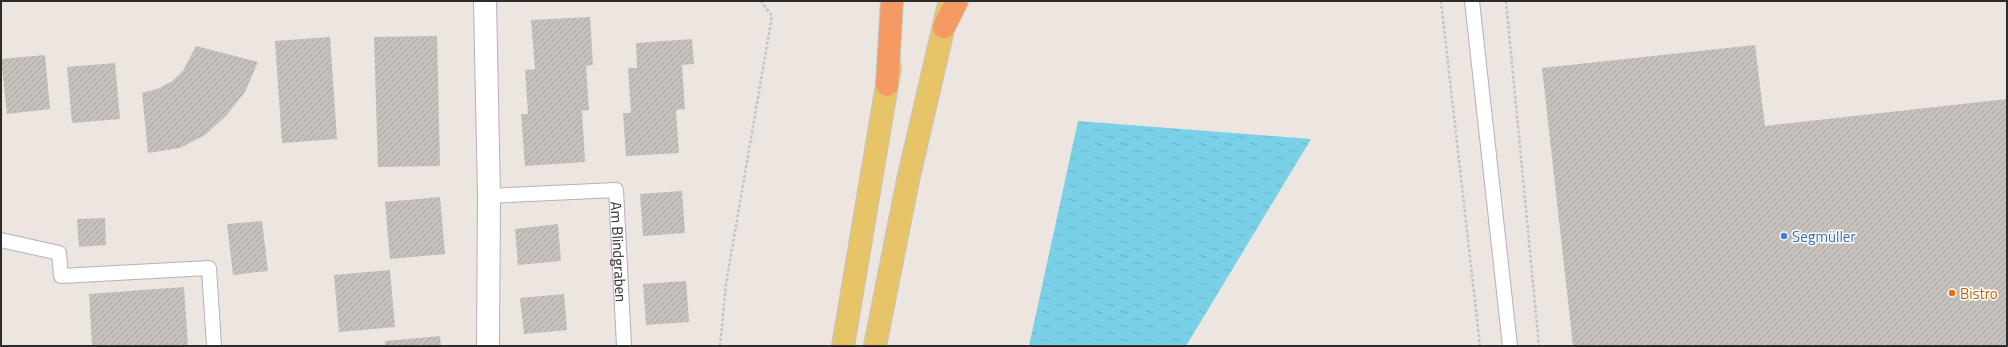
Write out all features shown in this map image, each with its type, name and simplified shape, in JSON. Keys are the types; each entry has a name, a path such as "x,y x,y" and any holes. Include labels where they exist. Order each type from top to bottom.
{"highway":[{"path":"887,85 892,1"},
{"path":"944,27 957,1"}],"main road":[{"path":"843,346 902,1"},
{"path":"875,346 908,180 949,1"}],"street":[{"path":"485,1 489,196 488,346"}],"lane":[{"path":"1472,1 1510,346"},
{"name":"Am Blindgraben","path":"489,196 616,190 624,346"},
{"path":"1,240 60,253 61,276 209,268 214,346"}],"path":[{"path":"720,346 726,284 772,16 761,1"},
{"path":"1441,1 1480,346"},
{"path":"1506,1 1539,346"}],"water":[{"path":"1078,121 1311,139 1186,346 1029,346"}],"building":[{"path":"590,17 593,65 586,66 589,110 582,111 585,162 525,166 521,114 528,114 525,70 535,69 531,20"},
{"path":"437,36 440,166 378,167 374,37"},
{"path":"330,37 337,139 282,143 275,41"},
{"path":"692,39 694,64 682,65 685,109 676,110 679,153 626,156 623,113 631,113 628,68 637,68 636,43"},
{"name":"Segmüller","path":"1755,45 1765,126 2007,99 2007,346 1573,346 1542,68"},
{"path":"196,46 258,62 245,92 226,116 205,135 180,148 148,153 142,93 157,89 171,82 183,71"},
{"path":"45,55 50,109 7,114 1,59"},
{"path":"115,63 120,119 72,123 67,67"},
{"path":"682,191 685,233 643,236 640,194"},
{"path":"440,197 445,254 390,259 385,202"},
{"path":"105,218 106,245 79,247 77,219"},
{"path":"262,221 268,271 233,275 227,224"},
{"path":"558,224 561,261 518,265 515,229"},
{"path":"390,270 395,327 339,332 334,275"},
{"path":"686,281 689,322 646,325 643,284"},
{"path":"184,287 188,346 92,346 89,294"},
{"path":"564,294 567,330 524,334 520,298"},
{"path":"440,336 441,346 385,346 385,341"}],"place":[{"name":"Segmüller","path":"1784,236"},
{"name":"Bistro","path":"1952,293"}]}
